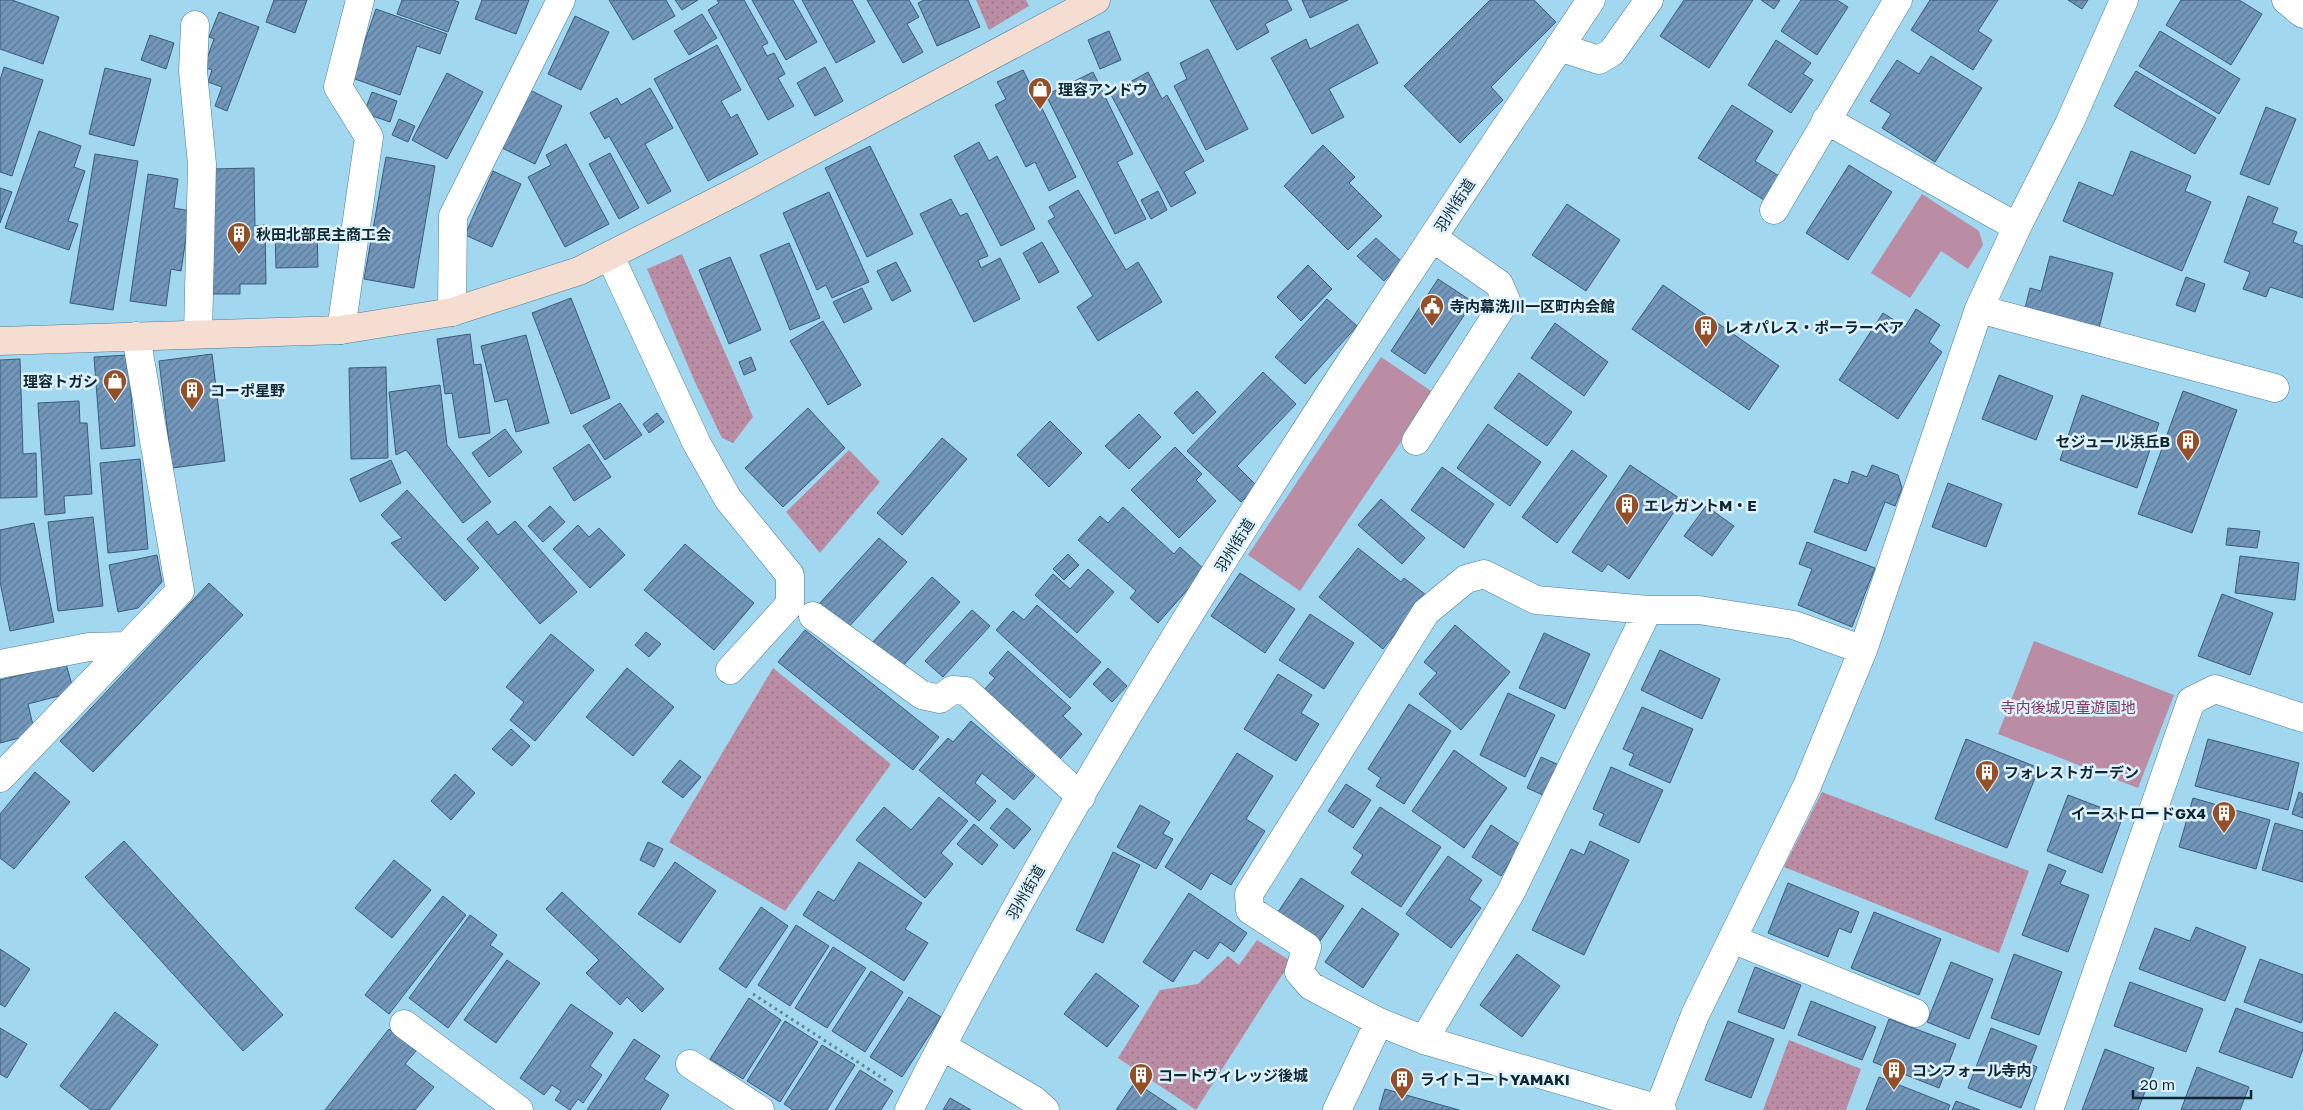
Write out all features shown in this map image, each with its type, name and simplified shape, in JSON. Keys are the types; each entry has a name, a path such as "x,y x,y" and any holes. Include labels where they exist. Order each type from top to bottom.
{"street":[{"path":"341,330 369,137 338,87 360,0"},
{"path":"452,312 453,216 562,0"},
{"path":"0,341 341,330 452,312 579,271 610,256 737,191 1096,0"},
{"name":"羽州街道","path":"912,1105 976,978 1081,796 1252,515 1591,0"},
{"path":"1559,47 1598,60 1612,52 1649,0"},
{"path":"1774,210 1898,0"},
{"path":"1863,650 1794,625 1699,610 1648,610 1536,600 1484,574 1466,579 1426,612 1249,894 1250,910 1308,947 1300,972 1311,986 1379,1022 1424,1040 1659,1110 1696,1015 1807,786 1863,650 1979,309 2017,227 2070,122 2124,0"},
{"path":"2286,0 2303,14"},
{"path":"195,25 193,71 202,164 198,334"},
{"path":"1826,120 2017,227"},
{"path":"1416,441 1506,300 1499,284 1433,238"},
{"path":"610,256 697,444 728,499 790,575 790,604 730,670"},
{"path":"1979,309 2275,388"},
{"path":"0,778 180,591 136,336"},
{"path":"1424,1040 1511,892 1648,610"},
{"path":"813,616 922,695 940,699 952,690 966,691 1081,796"},
{"path":"0,664 90,647 125,646"},
{"path":"2049,1110 2191,701 2215,689 2303,718"},
{"path":"1732,938 1915,1013"},
{"path":"1337,1110 1379,1022"},
{"path":"404,1024 519,1110"},
{"path":"942,1046 1034,1100 1045,1110"},
{"path":"690,1064 760,1110"}],"path":[{"path":"753,994 912,1105"}],"green space":[{"path":"976,0 1026,0 1029,6 989,30"},
{"path":"1922,194 1979,231 1983,245 1968,269 1941,251 1910,298 1871,273"},
{"path":"682,254 753,417 733,443 722,438 694,380 647,269"},
{"path":"1381,357 1434,393 1300,591 1248,555"},
{"path":"849,450 880,482 820,553 786,512"},
{"name":"寺内後城児童遊園地","path":"2034,641 2174,695 2138,788 1998,734"},
{"path":"773,668 891,764 785,911 669,842"},
{"path":"1822,792 2029,871 1999,953 1784,867"},
{"path":"1257,940 1291,961 1196,1110 1118,1058 1160,990 1198,984 1228,956 1239,965"},
{"path":"1789,1040 1861,1069 1846,1110 1763,1110"}],"building":[{"path":"0,0 12,0 59,17 43,64 0,49"},
{"path":"274,0 307,0 295,33 266,22"},
{"path":"402,0 453,0 459,2 448,32 397,14"},
{"path":"482,0 529,0 516,34 475,19"},
{"path":"609,0 666,0 675,16 633,40"},
{"path":"675,0 698,0 682,10"},
{"path":"717,0 744,0 768,43 762,46 767,56 774,53 785,74 778,78 794,106 768,120 708,10 719,3"},
{"path":"752,0 793,0 817,42 786,60"},
{"path":"802,0 852,0 875,42 836,63"},
{"path":"867,0 909,0 919,17 907,24 923,52 903,63"},
{"path":"924,0 968,0 980,27 937,46 918,3"},
{"path":"1210,0 1287,0 1292,10 1265,24 1269,32 1237,50"},
{"path":"1302,0 1348,0 1310,18"},
{"path":"1490,0 1534,0 1556,22 1491,87 1503,100 1460,143 1404,86"},
{"path":"1684,0 1753,0 1709,68 1660,36"},
{"path":"1761,0 1780,0 1774,9"},
{"path":"1801,0 1837,0 1848,7 1817,55 1781,31"},
{"path":"1930,0 1998,0 1978,31 1992,40 1973,70 1911,30"},
{"path":"2068,0 2088,0 2082,9"},
{"path":"2181,0 2239,0 2262,14 2231,65 2166,25"},
{"path":"376,9 447,34 440,54 417,46 400,95 352,78"},
{"path":"219,12 259,27 227,111 215,106 222,87 208,82 212,70 204,67 214,39 209,37"},
{"path":"702,14 717,38 689,55 674,31"},
{"path":"575,16 609,32 581,90 548,74"},
{"path":"1358,24 1378,63 1329,89 1344,117 1312,134 1271,58 1306,39 1310,49"},
{"path":"1109,31 1121,60 1100,69 1088,40"},
{"path":"2160,31 2240,79 2219,114 2139,66"},
{"path":"150,35 174,43 166,69 141,60"},
{"path":"1776,40 1811,63 1803,74 1813,80 1791,113 1748,85"},
{"path":"717,45 741,90 721,101 731,118 737,114 758,154 708,181 654,79"},
{"path":"1208,49 1248,129 1206,150 1174,86 1187,79 1180,63"},
{"path":"1931,56 1982,88 1935,162 1882,128 1891,114 1870,101 1897,60 1919,74"},
{"path":"4,67 43,80 12,176 0,172 0,80"},
{"path":"825,67 843,101 815,116 797,83"},
{"path":"105,68 151,79 134,146 89,134"},
{"path":"1023,70 1076,177 1049,191 1035,162 1026,167 995,105 1006,99 997,82"},
{"path":"2136,71 2216,118 2195,154 2114,106"},
{"path":"1093,72 1133,154 1117,162 1146,219 1115,234 1046,95"},
{"path":"1148,72 1162,99 1167,95 1204,161 1184,172 1196,193 1171,207 1110,93"},
{"path":"447,73 483,92 447,159 412,140"},
{"path":"650,88 673,128 645,144 671,191 648,204 609,136 605,139 590,113 617,98 621,105"},
{"path":"528,89 562,106 535,164 500,147"},
{"path":"372,92 397,101 390,122 364,113"},
{"path":"1732,105 1773,131 1755,161 1779,176 1764,200 1698,158"},
{"path":"2266,107 2296,119 2269,185 2240,174"},
{"path":"399,119 415,126 408,142 392,135"},
{"path":"39,131 81,146 74,167 85,171 68,221 78,224 69,250 5,228"},
{"path":"979,142 989,161 997,156 1035,229 1001,246 954,156"},
{"path":"566,144 609,224 565,247 528,177 551,165 546,155"},
{"path":"1323,145 1355,177 1349,183 1382,216 1348,250 1284,186"},
{"path":"870,146 913,234 867,257 825,168"},
{"path":"2131,151 2191,176 2185,191 2211,202 2182,271 2063,221 2079,182 2113,196"},
{"path":"610,153 639,208 619,219 589,164"},
{"path":"95,154 138,161 113,310 70,303"},
{"path":"386,157 435,166 414,288 364,279"},
{"path":"1849,165 1892,192 1848,260 1806,233"},
{"name":"秋田北部民主商工会","path":"254,168 255,226 265,225 266,284 240,284 240,294 213,294 212,169"},
{"path":"493,171 521,184 492,247 465,235"},
{"path":"148,174 178,179 174,208 190,211 181,271 171,269 166,306 130,301"},
{"path":"0,188 12,192 0,223"},
{"path":"1078,190 1126,270 1138,262 1162,302 1098,341 1077,307 1093,296 1048,221 1055,217 1049,207"},
{"path":"1158,191 1167,210 1151,219 1141,200"},
{"path":"829,192 869,282 832,298 826,285 817,290 783,213"},
{"path":"2248,196 2278,208 2272,223 2297,232 2293,242 2303,246 2303,298 2270,287 2266,297 2243,289 2250,272 2224,262"},
{"path":"951,199 960,216 967,213 988,256 978,260 981,268 1000,258 1020,299 974,322 920,214"},
{"path":"1567,204 1620,240 1586,291 1532,255"},
{"path":"317,229 318,267 276,268 275,231"},
{"path":"1376,238 1402,262 1384,281 1357,256"},
{"path":"1042,242 1059,272 1039,283 1023,253"},
{"path":"789,243 820,318 790,330 760,255"},
{"path":"2050,256 2113,273 2098,332 2024,312 2030,288 2041,291"},
{"path":"730,257 761,330 729,344 699,270"},
{"path":"896,262 911,291 892,301 877,271"},
{"path":"1308,265 1332,289 1301,321 1277,297"},
{"path":"2186,277 2205,284 2195,312 2176,305"},
{"name":"寺内幕洗川一区町内会館","path":"1438,279 1473,302 1425,374 1391,351"},
{"name":"レオパレス・ポーラーベア","path":"1663,285 1779,366 1749,410 1632,329"},
{"path":"862,288 872,309 844,323 833,302"},
{"path":"571,298 610,398 571,414 532,313"},
{"path":"1327,299 1357,326 1305,384 1275,357"},
{"path":"1916,309 1940,325 1929,342 1942,352 1898,419 1839,380 1883,313 1905,327"},
{"path":"823,321 861,385 828,405 790,341"},
{"path":"1555,323 1608,362 1584,396 1531,358"},
{"path":"470,334 474,365 481,364 490,433 459,438 452,393 445,394 437,339"},
{"path":"526,335 549,423 516,432 507,399 495,402 481,346"},
{"name":"コーポ星野","path":"212,354 225,461 172,468 159,361"},
{"name":"理容トガシ","path":"128,355 135,446 101,449 94,357"},
{"path":"751,357 756,370 744,375 739,362"},
{"path":"20,359 23,454 36,453 37,497 0,498 0,360"},
{"path":"386,367 388,458 351,459 349,368"},
{"path":"1263,372 1296,404 1237,466 1257,486 1241,502 1187,451"},
{"path":"1519,373 1572,412 1547,446 1494,408"},
{"path":"1999,375 2053,396 2036,440 1982,419"},
{"path":"440,385 447,445 491,502 463,523 406,450 396,455 389,392"},
{"path":"1197,391 1216,412 1193,434 1174,413"},
{"name":"セジュール浜丘B","path":"2183,391 2237,410 2192,533 2138,514"},
{"path":"2082,395 2159,423 2137,488 2060,460"},
{"path":"79,401 80,423 87,423 92,494 64,496 65,513 45,515 38,403"},
{"path":"620,403 642,435 605,460 583,426"},
{"path":"808,408 845,448 783,507 745,468"},
{"path":"657,413 664,422 649,433 643,424"},
{"path":"1139,414 1161,437 1129,469 1105,446"},
{"path":"1050,421 1082,453 1049,487 1017,455"},
{"path":"1488,424 1541,462 1510,506 1457,468"},
{"path":"505,429 522,452 489,477 472,453"},
{"path":"942,438 967,459 902,535 877,513"},
{"path":"589,444 611,477 574,501 553,468"},
{"path":"1175,447 1202,474 1196,480 1216,501 1179,538 1131,490"},
{"path":"1572,450 1607,476 1557,543 1522,517"},
{"path":"140,459 148,549 108,553 100,463"},
{"path":"391,460 401,483 360,502 350,479"},
{"name":"エレガントM・E","path":"1630,465 1682,500 1629,579 1608,564 1602,572 1572,552"},
{"path":"1872,465 1898,475 1902,488 1895,506 1885,502 1866,551 1814,532 1834,479 1848,484 1852,471 1867,477"},
{"path":"1442,467 1494,504 1464,548 1411,510"},
{"path":"1948,483 2002,504 1986,547 1932,527"},
{"path":"407,490 479,568 445,601 391,543 402,538 381,515"},
{"path":"1381,499 1425,538 1402,564 1358,525"},
{"path":"550,506 565,522 543,542 528,526"},
{"path":"1706,506 1734,526 1712,556 1684,536"},
{"path":"1123,507 1174,554 1180,547 1205,570 1158,623 1130,598 1136,591 1078,540 1100,516 1108,523"},
{"path":"93,517 103,606 58,611 48,522"},
{"path":"487,521 498,535 515,521 577,592 540,624 467,539"},
{"path":"34,523 54,622 10,631 0,582 0,530"},
{"path":"578,525 589,537 599,528 625,555 590,588 553,549"},
{"path":"2228,528 2260,531 2257,548 2226,545"},
{"path":"879,538 907,562 847,629 819,604"},
{"path":"1807,542 1875,568 1852,627 1798,605 1812,569 1799,564"},
{"path":"685,544 754,603 714,650 644,590"},
{"path":"1358,548 1401,582 1404,578 1426,595 1383,649 1319,597"},
{"path":"1068,554 1079,565 1064,580 1053,569"},
{"path":"157,555 162,582 138,608 118,612 109,565"},
{"path":"2240,556 2299,563 2295,600 2235,593"},
{"path":"1088,569 1114,592 1077,633 1035,595 1053,574 1070,589"},
{"path":"1240,573 1295,609 1265,653 1211,616"},
{"path":"932,577 960,602 901,668 872,643"},
{"path":"209,583 243,615 93,772 60,741"},
{"path":"2222,594 2273,613 2250,675 2198,656"},
{"path":"1037,605 1101,662 1070,698 996,630 1013,611 1024,620"},
{"path":"972,610 990,626 943,677 925,661"},
{"path":"1310,614 1354,643 1324,689 1279,660"},
{"path":"1455,625 1510,672 1461,730 1419,694 1437,673 1424,662"},
{"path":"805,630 939,737 913,770 778,662"},
{"path":"646,632 661,644 649,657 635,645"},
{"path":"1544,633 1590,654 1565,709 1519,688"},
{"path":"551,634 594,670 535,741 510,720 524,702 506,687"},
{"path":"1660,650 1720,679 1702,719 1641,690"},
{"path":"1008,651 1071,708 1063,716 1082,734 1059,760 983,691 995,678 989,673"},
{"path":"66,664 74,692 28,704 35,734 0,743 0,680"},
{"path":"627,668 674,707 633,756 586,717"},
{"path":"1108,668 1127,686 1112,702 1093,684"},
{"path":"1278,674 1312,695 1301,713 1319,724 1296,761 1244,729"},
{"path":"1508,693 1555,715 1525,777 1480,755"},
{"path":"1409,704 1451,731 1404,804 1376,786 1381,778 1368,769"},
{"path":"1642,707 1693,729 1670,783 1629,765 1634,754 1623,749"},
{"path":"971,721 1035,776 1014,800 982,773 975,783 996,801 979,821 919,770 948,738 953,742"},
{"path":"511,729 530,746 512,766 492,749"},
{"name":"フォレストガーデン","path":"1966,739 2039,768 2007,848 1935,819"},
{"path":"2208,739 2299,763 2288,810 2195,786"},
{"path":"1454,750 1507,788 1464,848 1412,811"},
{"path":"1237,753 1273,776 1246,819 1265,831 1231,885 1211,873 1201,890 1165,867"},
{"path":"1541,757 1559,765 1545,796 1527,788"},
{"path":"680,760 701,777 683,798 662,782"},
{"path":"1611,767 1663,790 1639,843 1599,825 1604,814 1593,809"},
{"path":"35,772 70,802 14,869 0,858 0,814"},
{"path":"455,774 475,793 451,820 431,801"},
{"path":"1346,784 1371,800 1353,828 1328,811"},
{"path":"2299,792 2303,794 2303,818 2292,814"},
{"path":"2068,795 2123,816 2102,873 2047,851"},
{"path":"939,797 968,821 941,853 953,864 925,898 856,840 884,807 911,830"},
{"name":"イーストロードGX4","path":"2193,798 2270,820 2256,869 2179,847"},
{"path":"1140,805 1170,822 1163,834 1173,839 1156,869 1117,847"},
{"path":"1380,807 1441,847 1401,907 1351,873 1363,855 1353,848"},
{"path":"1007,808 1031,829 1014,849 990,828"},
{"path":"2275,823 2303,831 2303,882 2262,870"},
{"path":"974,824 998,845 982,865 957,844"},
{"path":"1491,825 1521,845 1501,876 1472,857"},
{"path":"124,841 283,1015 243,1051 85,877"},
{"path":"1590,841 1629,860 1584,955 1532,930 1571,849 1584,855"},
{"path":"648,842 663,849 654,867 640,860"},
{"path":"1113,852 1140,865 1103,943 1076,930"},
{"path":"1448,856 1482,880 1469,899 1481,908 1451,948 1406,914"},
{"path":"394,860 431,890 392,938 355,908"},
{"path":"675,862 716,891 680,943 638,914"},
{"path":"859,862 922,903 905,929 928,943 904,981 803,915 818,891 834,901"},
{"path":"2049,864 2066,871 2060,884 2089,895 2068,952 2022,935"},
{"path":"1301,878 1344,906 1320,941 1278,912"},
{"path":"1788,883 1859,912 1851,933 1839,928 1828,957 1768,933"},
{"path":"562,892 664,989 642,1012 627,997 620,1005 586,973 599,960 546,909"},
{"path":"1189,893 1247,933 1234,952 1220,942 1208,959 1194,950 1173,982 1143,962"},
{"path":"443,896 466,915 389,1014 365,995"},
{"path":"761,907 788,926 746,988 719,969"},
{"path":"1362,908 1399,934 1363,988 1325,962"},
{"path":"1874,912 1941,939 1919,995 1851,968"},
{"path":"470,915 497,935 490,945 503,954 448,1028 409,998"},
{"path":"796,925 829,946 790,1006 758,985"},
{"path":"2196,927 2246,947 2225,1001 2139,969 2155,928 2190,941"},
{"path":"833,947 866,968 827,1028 795,1008"},
{"path":"0,949 30,969 5,1007 0,1004"},
{"path":"1517,954 1560,986 1522,1037 1480,1005"},
{"path":"2014,954 2062,972 2039,1035 1991,1018"},
{"path":"2260,959 2303,975 2303,1018 2301,1023 2244,1002"},
{"path":"507,960 540,983 496,1043 464,1020"},
{"path":"1951,962 1993,979 1969,1039 1927,1022"},
{"path":"1755,967 1801,985 1784,1029 1738,1012"},
{"path":"871,971 903,992 865,1052 832,1031"},
{"path":"1096,973 1139,1006 1107,1047 1064,1014"},
{"path":"2130,982 2203,1009 2186,1052 2114,1026"},
{"path":"909,997 941,1017 902,1077 870,1057"},
{"path":"749,998 781,1020 743,1079 710,1059"},
{"path":"1811,1001 1876,1027 1862,1060 1798,1035"},
{"path":"571,1004 613,1033 590,1066 602,1075 583,1103 578,1099 570,1110 555,1100 561,1091 552,1085 544,1095 520,1078"},
{"path":"2236,1008 2303,1033 2303,1049 2292,1078 2219,1052"},
{"path":"115,1012 158,1045 109,1110 91,1110 60,1086"},
{"path":"1889,1019 1956,1044 1939,1088 1873,1062"},
{"path":"785,1021 818,1042 780,1102 747,1081"},
{"path":"1728,1021 1774,1039 1751,1098 1705,1080"},
{"path":"0,1028 27,1044 7,1078 0,1074"},
{"path":"1991,1028 2037,1046 2030,1064 2037,1067 2021,1108 1968,1088"},
{"path":"389,1029 416,1051 405,1064 434,1087 415,1110 325,1110"},
{"path":"634,1039 660,1056 644,1079 669,1095 660,1110 587,1110"},
{"path":"822,1045 855,1065 827,1110 793,1110 784,1104"},
{"path":"2105,1049 2154,1068 2138,1110 2082,1110"},
{"path":"2197,1067 2249,1087 2240,1110 2181,1110"},
{"path":"860,1070 893,1091 881,1110 835,1110"},
{"name":"コンフォール寺内","path":"1879,1077 1950,1105 1948,1110 1866,1110"},
{"name":"コートヴィレッジ後城","path":"1135,1082 1177,1110 1116,1110"},
{"name":"ライトコートYAMAKI","path":"1385,1089 1459,1110 1379,1110"},
{"path":"950,1098 971,1110 943,1110"},
{"path":"1956,1101 1980,1110 1952,1110"}],"place":[{"name":"理容アンドウ","path":"1040,110"},
{"name":"秋田北部民主商工会","path":"239,255"},
{"name":"寺内幕洗川一区町内会館","path":"1432,327"},
{"name":"レオパレス・ポーラーベア","path":"1706,348"},
{"name":"理容トガシ","path":"115,402"},
{"name":"コーポ星野","path":"192,411"},
{"name":"セジュール浜丘B","path":"2188,462"},
{"name":"エレガントM・E","path":"1627,526"},
{"name":"フォレストガーデン","path":"1987,793"},
{"name":"イーストロードGX4","path":"2224,834"},
{"name":"コンフォール寺内","path":"1894,1091"},
{"name":"コートヴィレッジ後城","path":"1141,1096"},
{"name":"ライトコートYAMAKI","path":"1402,1100"}]}
